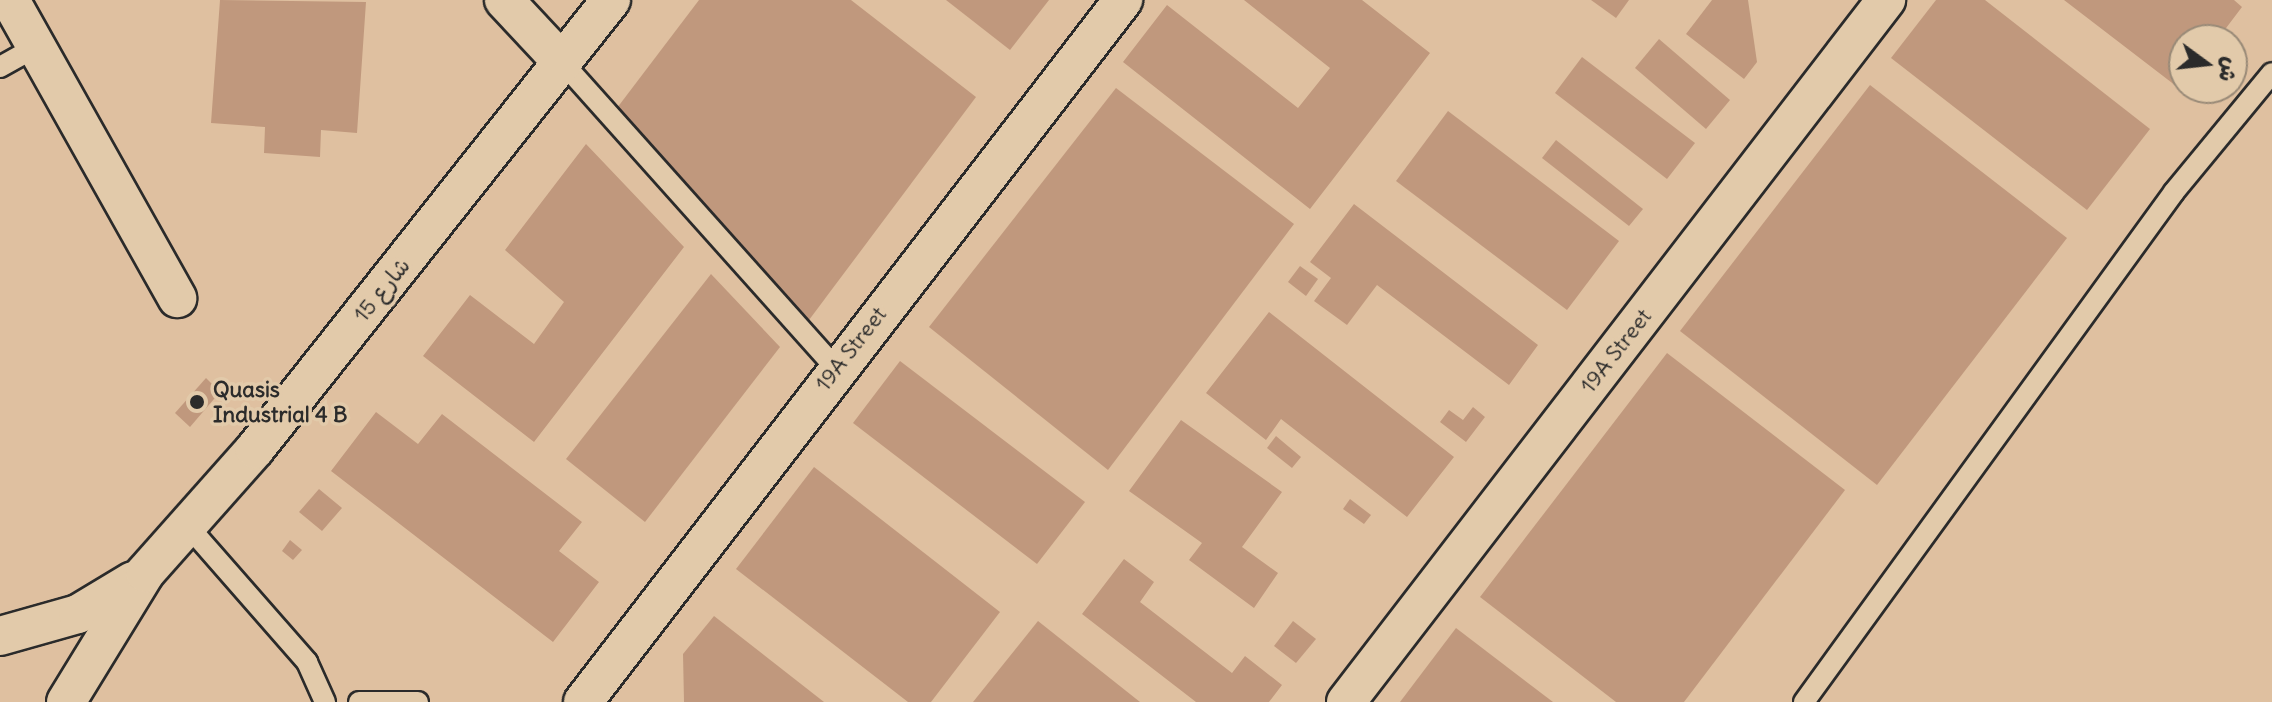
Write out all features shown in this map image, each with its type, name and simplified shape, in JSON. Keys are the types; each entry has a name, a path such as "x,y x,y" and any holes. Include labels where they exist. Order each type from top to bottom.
{"street":[{"path":"10,0 177,298"},
{"path":"504,0 563,63"},
{"name":"شارع 15","path":"66,702 145,573 188,526 611,0"},
{"name":"19A Street","path":"583,702 836,368 1123,0"},
{"name":"19A Street","path":"1346,702 1886,0"},
{"name":"شارع 15","path":"0,636 78,614 145,573"}],"lane":[{"path":"0,67 36,47"},
{"path":"563,63 836,368"},
{"path":"1804,702 2174,192 2272,73"},
{"path":"188,526 307,662 325,702"},
{"path":"359,702 418,702"}],"building":[{"path":"220,0 366,2 357,133 321,130 320,157 264,153 265,127 211,123"},
{"path":"699,0 851,0 976,97 809,320 617,108"},
{"path":"946,0 1049,0 1010,50"},
{"path":"1244,0 1362,0 1430,53 1310,209 1123,62 1167,5 1298,108 1330,68"},
{"path":"1591,0 1629,0 1616,18"},
{"path":"1712,0 1748,0 1757,62 1744,79 1686,34"},
{"path":"1936,0 1985,0 2150,129 2087,210 1891,58"},
{"path":"2064,0 2234,0 2242,7 2229,24 2168,24 2168,80"},
{"path":"1659,39 1730,100 1706,129 1635,68"},
{"path":"1582,57 1695,143 1667,179 1555,93"},
{"path":"1870,85 2067,238 1877,485 1680,331"},
{"path":"1116,88 1294,224 1108,470 929,327"},
{"path":"1448,111 1619,241 1567,310 1396,181"},
{"path":"1556,140 1643,209 1629,226 1542,158"},
{"path":"586,144 684,247 534,442 423,356 470,295 534,344 564,302 505,250"},
{"path":"1354,204 1538,345 1509,385 1377,285 1347,325 1314,301 1331,278 1310,262"},
{"path":"1300,266 1318,279 1306,296 1288,282"},
{"path":"711,274 780,347 645,522 566,459"},
{"path":"1269,312 1454,457 1407,517 1281,419 1266,440 1206,393"},
{"path":"1667,353 1845,490 1684,702 1616,702 1480,597"},
{"path":"900,361 1085,502 1037,564 853,423"},
{"path":"206,378 220,392 190,427 175,413"},
{"path":"1473,407 1485,417 1466,442 1440,422 1449,410 1463,420"},
{"path":"376,412 418,444 442,414 582,522 559,551 599,582 553,642 331,471"},
{"path":"1181,420 1282,492 1242,547 1278,573 1254,608 1189,560 1202,543 1129,491"},
{"path":"1276,436 1301,457 1292,468 1267,448"},
{"path":"814,467 1000,612 931,702 908,702 736,569"},
{"path":"319,489 342,508 322,531 299,512"},
{"path":"1350,499 1371,515 1364,524 1343,509"},
{"path":"290,540 302,550 293,560 282,551"},
{"path":"1124,559 1154,582 1140,602 1232,673 1245,656 1282,685 1269,702 1196,702 1082,614"},
{"path":"714,616 824,702 684,702 683,654"},
{"path":"1038,621 1140,702 973,702"},
{"path":"1293,621 1316,639 1296,663 1274,646"},
{"path":"1456,628 1553,702 1400,702"}],"place":[{"name":"Quasis Industrial 4 B","path":"197,402"}]}
